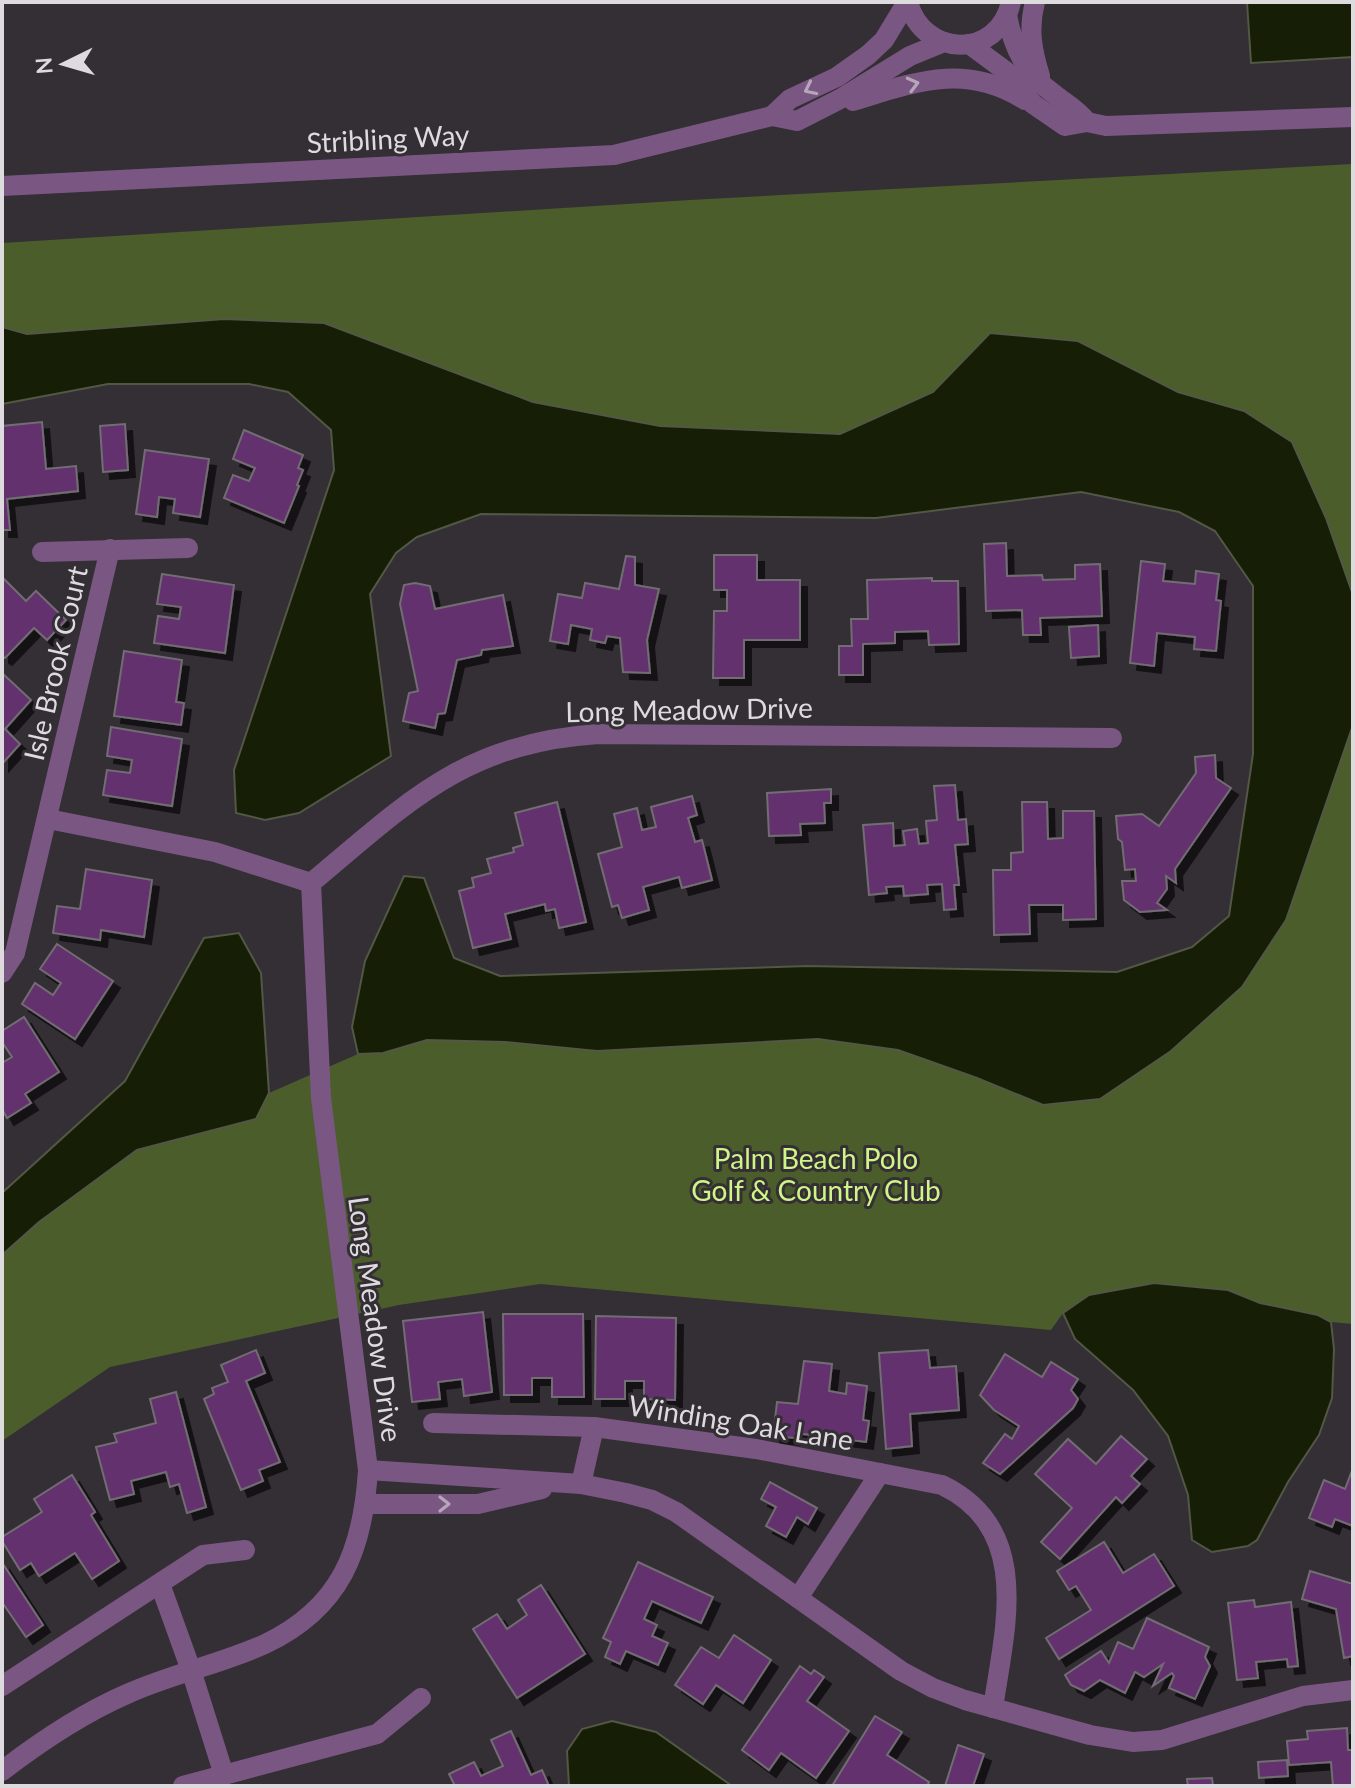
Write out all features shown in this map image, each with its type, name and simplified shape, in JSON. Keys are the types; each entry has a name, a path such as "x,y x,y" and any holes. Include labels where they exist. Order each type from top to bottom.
{"street":[{"path":"908,2 926,33 944,42 969,44 986,38 996,30 1009,9"},
{"name":"Stribling Way","path":"772,116 790,99 837,77 868,55 884,40 908,2"},
{"path":"1035,2 1031,50 1042,84"},
{"path":"1009,9 1012,40 1019,56 1042,84 1078,110 1087,122"},
{"name":"Stribling Way","path":"2,186 614,155 772,116 797,121 910,56 944,42"},
{"path":"969,44 1011,75 1033,104"},
{"path":"811,114 939,77 956,77 997,85 1065,126 1087,122 1106,126 1353,117"},
{"name":"Isle Brook Court","path":"42,552 188,548"},
{"name":"Isle Brook Court","path":"2,973 15,953 110,549"},
{"name":"Long Meadow Drive","path":"2,1771 77,1718 126,1694 263,1644 288,1631 311,1614 330,1593 346,1570 358,1544 366,1504 368,1470 321,1098 311,883 411,799 435,783 500,752 541,740 598,734 1112,738"},
{"path":"48,819 215,852 311,883"},
{"name":"Winding Oak Lane","path":"433,1423 594,1427 756,1449 942,1485 954,1491 985,1517 998,1540 1006,1579 1004,1635 993,1708"},
{"name":"Winding Oak Lane","path":"571,1484 594,1427"},
{"path":"368,1470 571,1484 652,1500 676,1512 901,1671 933,1688 1090,1735 1133,1742 1162,1740 1303,1696 1353,1690"},
{"name":"Winding Oak Lane","path":"798,1598 880,1473"},
{"path":"366,1504 478,1504 571,1484"},
{"path":"2,1686 203,1555 245,1550"},
{"path":"160,1584 224,1775"},
{"path":"183,1786 377,1734 421,1698"}],"green space":[{"path":"1353,164 1353,595 1244,411 1178,392 1078,341 990,333 933,392 840,434 660,426 532,402 324,323 224,319 27,334 2,327 2,243 690,200"},
{"name":"Palm Beach Polo Golf & Country Club","path":"1353,725 1353,1324 1331,1322 1318,1315 1260,1303 1228,1290 1154,1283 1089,1295 1063,1313 1051,1330 540,1284 399,1305 110,1367 2,1441 2,1255 39,1222 137,1149 256,1119 269,1093 358,1054 383,1053 427,1040 505,1042 597,1051 818,1039 898,1050 1043,1105 1286,920"}],"shaded area":[{"path":"1247,2 1353,2 1353,57 1251,63"},
{"path":"224,319 324,323 533,402 660,426 840,434 933,392 990,333 1078,341 1178,392 1244,411 1292,442 1326,518 1353,595 1353,725 1286,920 1242,987 1171,1051 1100,1099 1043,1105 898,1050 818,1039 597,1051 505,1042 427,1040 383,1053 358,1054 352,1027 365,961 404,876 424,878 454,958 500,976 807,966 1117,972 1192,947 1229,916 1253,754 1253,586 1215,531 1179,512 1081,492 876,518 481,514 417,537 396,553 370,594 391,756 299,813 265,820 236,813 234,770 334,470 331,430 288,392 249,384 108,384 2,404 2,327 27,334"},
{"path":"239,933 261,973 269,1093 256,1119 137,1150 39,1222 2,1255 2,1193 125,1081 204,938"},
{"path":"1154,1283 1228,1290 1260,1303 1318,1315 1331,1322 1334,1349 1332,1398 1319,1435 1288,1482 1257,1540 1248,1546 1212,1552 1192,1540 1188,1495 1168,1436 1133,1390 1075,1339 1063,1313 1089,1295"},
{"path":"612,1721 656,1732 732,1786 569,1786 567,1751 582,1729"}],"building":[{"path":"42,422 46,469 76,466 78,491 7,499 10,530 2,530 2,426"},
{"path":"125,424 128,470 103,472 100,426"},
{"path":"244,430 303,455 298,468 303,470 299,486 284,523 224,498 233,475 249,481 255,468 233,459"},
{"path":"145,450 209,459 200,517 173,513 175,499 159,497 157,517 136,514"},
{"path":"1006,543 1007,576 1042,575 1043,580 1075,579 1075,565 1100,564 1102,616 1040,618 1041,635 1023,635 1022,610 986,611 984,544"},
{"path":"714,555 757,555 757,580 800,580 800,640 744,640 744,678 713,678 714,611 727,611 727,590 714,590"},
{"path":"626,556 635,557 635,585 659,589 647,640 650,673 623,672 620,638 607,636 605,643 590,640 592,629 571,625 568,644 550,641 558,594 582,598 585,583 619,589"},
{"path":"1141,561 1165,564 1163,581 1195,584 1196,571 1219,574 1216,600 1221,601 1216,651 1194,649 1195,637 1157,633 1154,666 1130,663"},
{"path":"162,574 234,585 225,653 154,643 158,616 179,619 181,607 157,604"},
{"path":"2,577 26,601 36,591 66,620 47,640 34,628 5,658 2,656"},
{"path":"932,578 932,581 958,581 959,644 929,645 928,631 895,632 895,643 863,644 863,675 839,675 839,646 852,646 851,619 868,619 867,580"},
{"path":"415,583 430,586 435,609 503,595 513,646 482,650 481,655 457,660 445,713 438,714 435,728 403,721 409,693 418,691 400,604 404,585"},
{"path":"1098,625 1099,656 1071,658 1069,627"},
{"path":"124,651 182,660 176,702 184,703 181,725 114,716"},
{"path":"2,673 31,700 5,729 20,744 2,764"},
{"path":"111,727 182,739 172,806 103,795 107,770 130,773 132,760 107,756"},
{"path":"1215,755 1216,778 1231,788 1175,869 1176,883 1166,876 1167,889 1157,903 1167,910 1140,912 1124,900 1122,881 1136,881 1135,869 1125,870 1116,816 1142,814 1159,826 1196,773 1195,757"},
{"path":"955,785 958,820 966,819 968,844 955,845 959,885 954,885 956,909 944,910 942,884 927,885 928,894 904,896 903,886 886,887 887,893 869,895 863,825 893,823 894,846 905,845 903,831 917,829 919,844 928,843 926,821 937,820 934,786"},
{"path":"831,789 831,803 824,803 825,823 800,824 801,835 769,836 767,793"},
{"path":"692,796 697,815 688,818 695,842 702,840 712,880 682,888 679,877 643,887 649,910 622,918 618,905 612,907 598,854 622,847 614,814 637,808 642,830 656,827 651,807"},
{"path":"557,802 586,922 559,928 555,909 546,911 545,904 505,914 511,939 473,948 459,891 474,887 472,878 491,873 487,859 514,852 513,848 523,845 515,813"},
{"path":"1022,802 1047,802 1048,839 1063,838 1063,811 1094,811 1096,919 1063,920 1063,905 1029,905 1030,934 994,935 993,870 1011,870 1011,853 1023,852"},
{"path":"86,869 152,880 144,937 101,930 100,940 53,933 57,906 80,909"},
{"path":"57,944 113,981 75,1039 22,1004 35,983 53,995 61,983 40,969"},
{"path":"24,1017 59,1072 25,1094 31,1103 7,1118 2,1109 2,1063 12,1057 2,1042 2,1031"},
{"path":"483,1312 492,1392 464,1396 462,1379 438,1382 440,1399 412,1402 403,1321"},
{"path":"503,1314 583,1314 584,1397 552,1397 552,1378 532,1378 532,1395 504,1395"},
{"path":"596,1316 676,1318 675,1400 644,1399 644,1381 625,1381 625,1399 595,1399"},
{"path":"256,1350 265,1373 246,1381 280,1462 259,1470 263,1481 241,1490 204,1399 214,1394 212,1388 228,1382 221,1365"},
{"path":"928,1350 930,1368 956,1366 959,1410 910,1414 912,1446 886,1449 879,1353"},
{"path":"1005,1354 1042,1377 1051,1362 1078,1379 1071,1390 1078,1399 1073,1408 1000,1474 983,1463 1005,1434 1012,1439 1019,1426 994,1410 980,1395"},
{"path":"804,1361 832,1364 829,1391 846,1394 847,1383 867,1386 863,1420 869,1421 866,1442 795,1433 795,1438 773,1436 777,1402 798,1404"},
{"path":"176,1392 206,1507 187,1513 179,1484 170,1487 166,1472 131,1481 134,1494 110,1500 96,1447 117,1442 114,1434 156,1423 150,1399"},
{"path":"1121,1436 1147,1459 1131,1476 1140,1484 1122,1503 1116,1497 1060,1559 1041,1542 1072,1508 1035,1474 1068,1439 1096,1464"},
{"path":"1353,1468 1353,1526 1335,1519 1332,1527 1309,1518 1324,1480 1345,1489"},
{"path":"72,1475 95,1512 91,1515 119,1561 92,1579 75,1553 39,1576 31,1563 20,1570 2,1537 42,1512 34,1499"},
{"path":"770,1482 817,1508 808,1524 797,1517 786,1537 766,1526 776,1507 761,1499"},
{"path":"1104,1542 1123,1573 1154,1554 1174,1586 1059,1659 1046,1638 1091,1610 1076,1586 1069,1590 1057,1571"},
{"path":"638,1562 713,1597 701,1623 652,1601 644,1619 657,1625 652,1636 668,1643 658,1665 626,1651 620,1664 605,1657 611,1642 603,1638"},
{"path":"3,1564 43,1625 26,1637 2,1606"},
{"path":"1310,1571 1353,1584 1353,1656 1344,1658 1336,1609 1302,1599"},
{"path":"541,1585 585,1654 517,1698 473,1629 497,1614 507,1629 527,1615 518,1600"},
{"path":"1254,1600 1255,1607 1291,1602 1298,1666 1288,1667 1287,1659 1256,1662 1258,1678 1237,1680 1228,1603"},
{"path":"1147,1618 1209,1647 1205,1657 1210,1666 1195,1699 1169,1688 1174,1676 1172,1673 1153,1686 1163,1664 1144,1677 1135,1672 1125,1693 1100,1680 1084,1691 1071,1685 1065,1675 1101,1651 1109,1663 1118,1642 1133,1649"},
{"path":"734,1635 771,1660 743,1703 716,1685 703,1704 675,1685 701,1647 719,1658"},
{"path":"800,1666 811,1674 814,1670 824,1677 807,1701 849,1731 816,1778 781,1753 769,1770 742,1750"},
{"path":"875,1716 902,1732 887,1755 929,1782 927,1786 832,1786"},
{"path":"1347,1728 1348,1750 1353,1750 1353,1786 1333,1786 1331,1762 1289,1765 1287,1741 1308,1739 1307,1731"},
{"path":"511,1731 531,1775 542,1770 549,1786 455,1786 449,1774 474,1762 481,1776 503,1766 491,1740"},
{"path":"958,1745 984,1754 973,1786 945,1786"},
{"path":"1287,1760 1288,1776 1259,1778 1258,1762"},
{"path":"1212,1778 1213,1786 1188,1786 1187,1779"}]}
